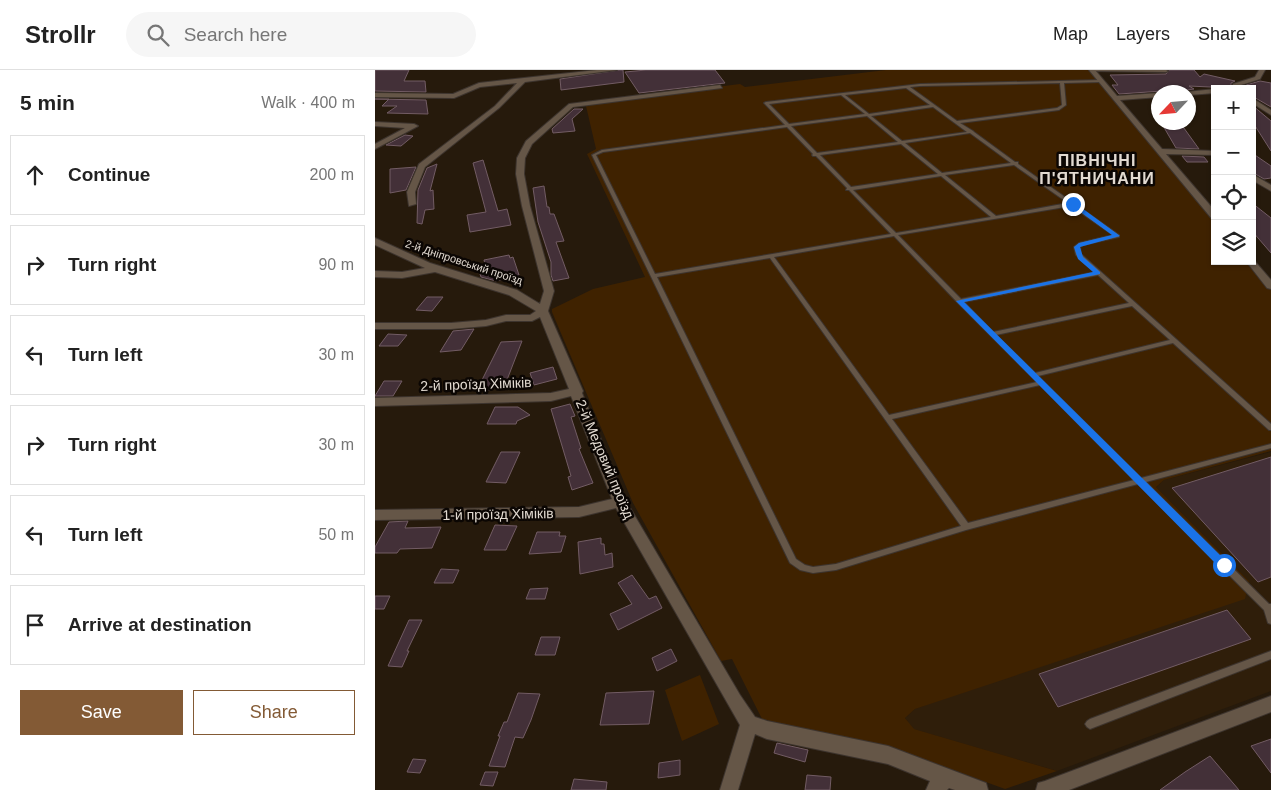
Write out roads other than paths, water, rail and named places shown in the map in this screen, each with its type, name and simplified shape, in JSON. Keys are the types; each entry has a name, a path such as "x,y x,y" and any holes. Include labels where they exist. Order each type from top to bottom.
{"street":[{"path":"375,95 448,96 459,94 472,86 614,70"},
{"path":"1092,70 1211,213"},
{"path":"1235,85 1258,78 1261,72 1271,75"},
{"path":"413,204 411,192 422,166 497,107 522,81"},
{"path":"375,326 451,326 486,323 506,318 532,318 543,311 549,291 526,206 520,174 521,158 529,143 571,105 720,87"},
{"path":"1196,92 1211,91"},
{"path":"1116,98 1151,96"},
{"path":"1256,103 1271,113"},
{"path":"375,124 414,126 375,147"},
{"path":"1159,151 1211,153"},
{"path":"1256,179 1271,189"},
{"name":"2-й Дніпровський проїзд","path":"375,241 394,252 524,296 543,311"},
{"path":"1254,265 1271,286"},
{"path":"375,274 402,274 439,268"},
{"name":"2-й Медовий проїзд","path":"543,311 577,391 620,502 734,702 749,723"},
{"name":"2-й проїзд Хіміків","path":"375,402 551,397 577,391"},
{"name":"1-й проїзд Хіміків","path":"375,515 579,512 620,502"},
{"path":"1045,790 1271,704"},
{"path":"729,790 749,723 767,730 888,755 940,783 979,790"}],"lane":[{"path":"1092,70 1166,71"},
{"path":"1101,80 907,87 766,103 959,301 1269,608 1271,620"},
{"path":"956,122 1058,109 1064,105 1062,82"},
{"path":"907,87 1117,236 1081,244 1077,247 1080,258 1134,304 1271,428"},
{"path":"842,94 994,217"},
{"path":"933,106 602,151 594,155 793,561 803,568 824,570 966,527 1271,446"},
{"path":"815,155 972,132"},
{"path":"849,189 1016,163"},
{"path":"654,276 1073,204"},
{"path":"771,256 966,527"},
{"path":"959,301 1098,273"},
{"path":"992,334 1134,304"},
{"path":"1033,375 1175,341"},
{"path":"887,418 1041,383"},
{"path":"1090,724 1271,654"}],"district":[{"name":"ПІВНІЧНІ П'ЯТНИЧАНИ","path":"1097,169"}]}
